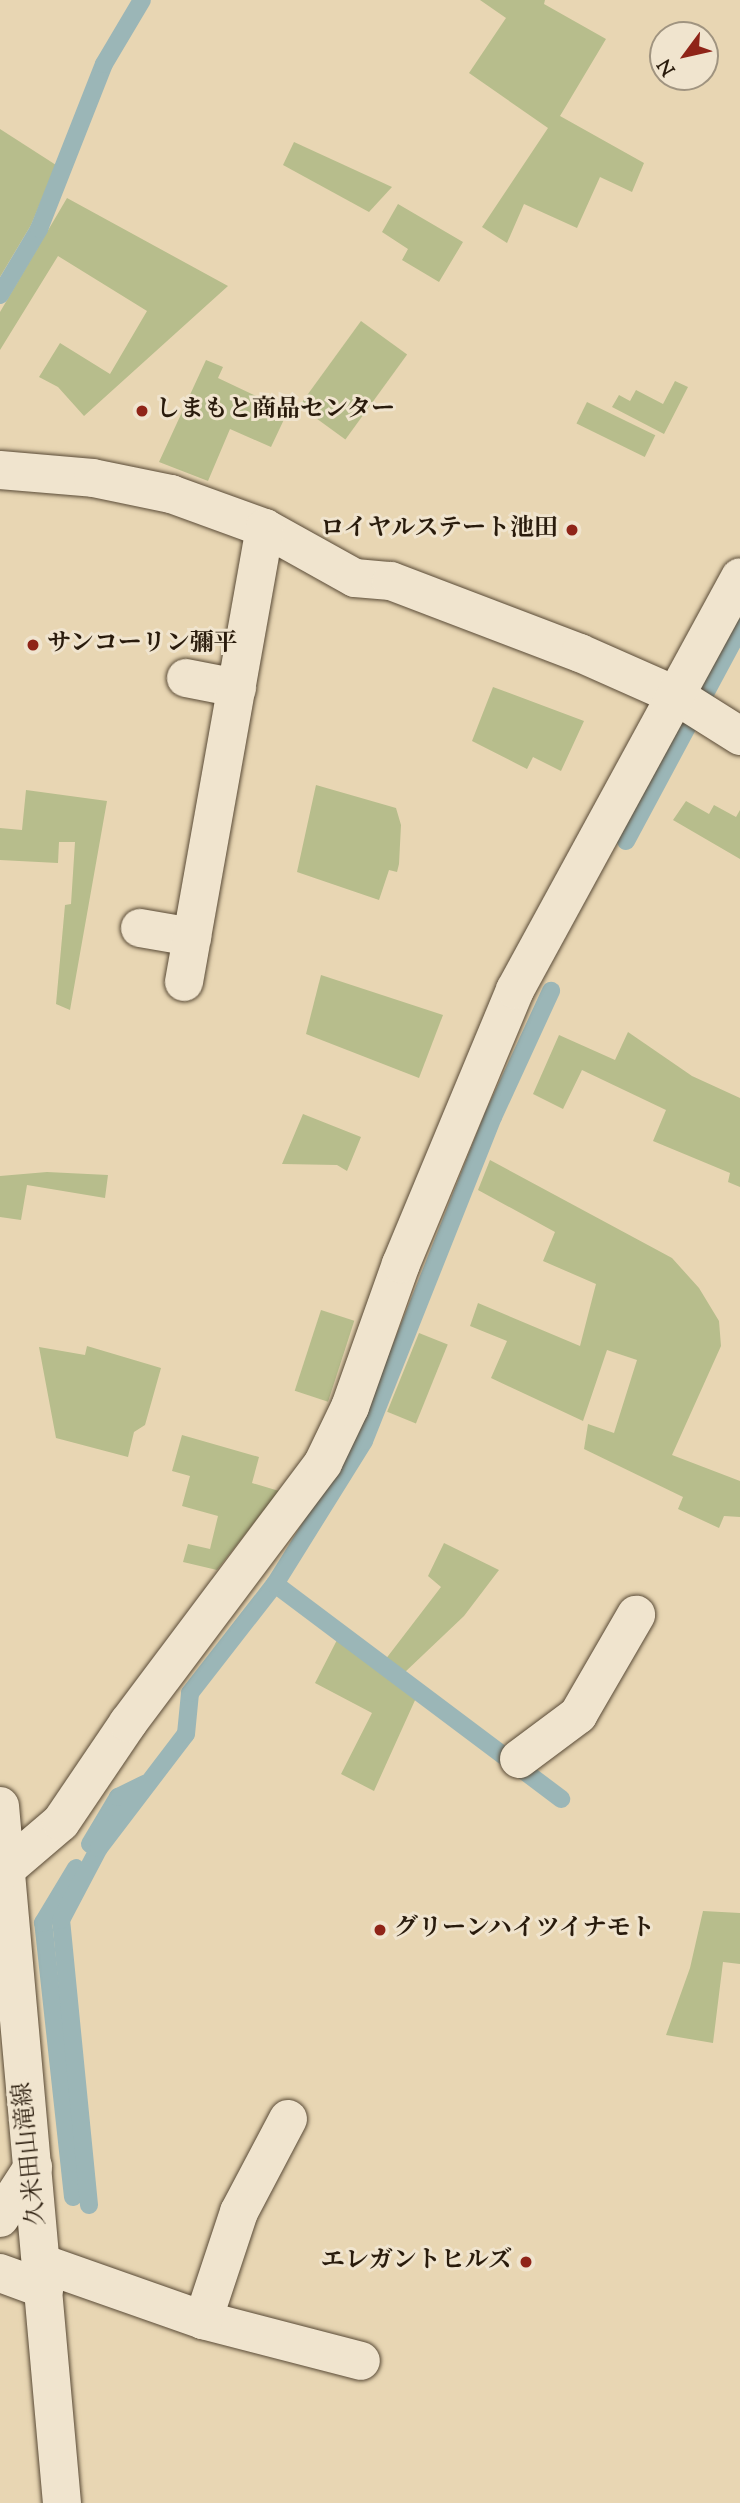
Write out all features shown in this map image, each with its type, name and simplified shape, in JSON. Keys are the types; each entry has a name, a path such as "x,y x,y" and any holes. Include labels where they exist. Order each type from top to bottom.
{"street":[{"path":"0,470 93,478 170,494 265,528 355,578 391,581 580,653 705,714"},
{"path":"184,982 265,528"},
{"path":"5,1879 61,1822 128,1723 336,1469 350,1407 401,1264 515,989 705,714 740,577"},
{"path":"186,678 237,688"},
{"path":"140,928 192,937"},
{"path":"519,1759 578,1715 636,1615"},
{"name":"久米田山滝線","path":"0,1806 62,2503"},
{"path":"203,2320 239,2213 288,2119"},
{"path":"0,2218 33,2168"},
{"path":"0,2273 43,2276 361,2361"}],"green space":[{"path":"480,0 545,0 544,4 606,39 560,116 644,163 632,192 600,177 577,228 524,204 507,243 482,227 548,128 469,73 506,18"},
{"path":"0,129 56,165 31,225 0,277"},
{"path":"294,142 392,187 369,212 283,165"},
{"path":"67,198 228,286 84,416 58,387 39,377 60,343 110,374 147,311 58,256 0,350 0,312"},
{"path":"398,204 463,242 439,282 402,260 408,249 382,232"},
{"path":"361,321 407,355 345,439 299,406"},
{"path":"206,360 223,367 218,378 288,411 271,447 230,429 208,481 159,462"},
{"path":"675,381 688,387 664,434 612,407 619,395 630,401 636,390 663,404"},
{"path":"587,402 655,435 645,457 576,424"},
{"path":"493,687 584,721 561,771 533,757 527,769 472,741"},
{"path":"316,785 396,808 401,825 399,864 397,872 389,870 379,900 297,872"},
{"path":"26,790 107,801 70,1010 56,1004 65,905 71,904 75,842 59,842 58,863 0,860 0,828 22,830"},
{"path":"686,801 709,814 714,805 736,817 740,810 740,859 673,820"},
{"path":"321,975 443,1015 419,1078 306,1034"},
{"path":"628,1032 692,1076 740,1098 740,1187 728,1182 730,1173 653,1141 666,1110 582,1070 563,1109 533,1094 559,1035 615,1060"},
{"path":"303,1114 361,1137 347,1171 337,1165 282,1164"},
{"path":"490,1160 672,1258 699,1288 719,1321 721,1346 672,1455 740,1481 740,1517 724,1516 719,1528 678,1509 683,1497 584,1449 588,1424 614,1433 637,1360 607,1350 583,1421 491,1378 507,1341 470,1326 478,1303 580,1346 596,1284 543,1261 555,1232 478,1190"},
{"path":"47,1172 108,1175 105,1198 27,1185 21,1220 0,1217 0,1176"},
{"path":"321,1310 354,1321 328,1402 295,1391"},
{"path":"419,1333 448,1345 416,1423 387,1412"},
{"path":"87,1346 161,1368 145,1425 134,1432 128,1457 56,1438 39,1347 85,1355"},
{"path":"182,1435 259,1457 252,1483 279,1491 217,1570 183,1562 188,1544 210,1549 218,1516 182,1506 190,1476 172,1471"},
{"path":"444,1543 499,1570 464,1616 404,1673 385,1660 441,1587 428,1576"},
{"path":"337,1640 416,1698 374,1791 341,1774 372,1713 315,1683"},
{"path":"703,1911 740,1913 740,1964 723,1962 713,2043 666,2035 690,1968"}],"waterway":[{"path":"0,295 39,229 104,64 142,0"},
{"path":"626,841 740,628"},
{"path":"89,2205 61,1920 99,1848 186,1734 190,1693 275,1584 364,1441 493,1117 551,991"},
{"path":"275,1584 561,1799"},
{"path":"90,1844 118,1797 145,1784"},
{"path":"73,2197 43,1923 76,1868"}],"place":[{"name":"しまもと商品センター","path":"142,411"},
{"name":"ロイヤルステート池田","path":"572,530"},
{"name":"サンコーリン彌平","path":"33,645"},
{"name":"グリーンハイツイナモト","path":"380,1930"},
{"name":"エレガントヒルズ","path":"526,2262"}]}
